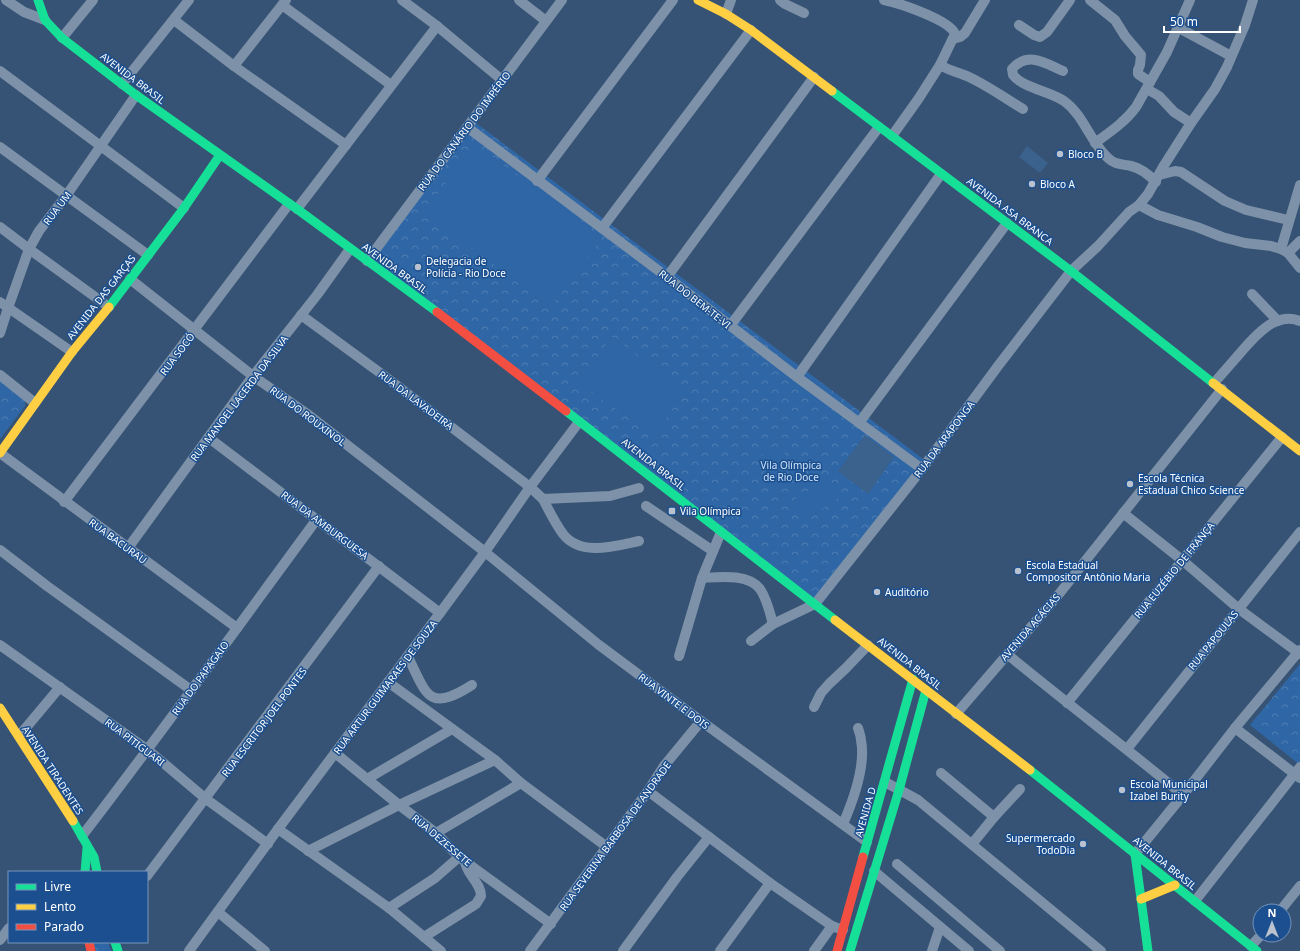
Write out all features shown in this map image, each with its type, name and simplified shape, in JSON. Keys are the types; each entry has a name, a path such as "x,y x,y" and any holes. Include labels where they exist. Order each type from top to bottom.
{"main road":[{"name":"AVENIDA BRASIL","path":"38,0 45,20 62,38 136,95 425,303 956,714 1022,763 1254,949"},
{"name":"AVENIDA ASA BRANCA","path":"698,0 726,14 751,30 814,77 1071,271 1300,451"},
{"name":"AVENIDA DAS GARÇAS","path":"0,453 72,352 109,307 184,208 220,155"},
{"name":"AVENIDA D","path":"837,951 885,782 912,679"},
{"path":"850,951 926,690"},
{"name":"AVENIDA TIRADENTES","path":"0,708 94,856 97,871"},
{"path":"85,871 87,845"},
{"path":"1135,854 1148,951"},
{"path":"1141,899 1175,885"}],"street":[{"path":"6,0 24,12 45,20"},
{"path":"62,38 93,0"},
{"path":"122,84 189,0"},
{"path":"402,0 437,26 502,80"},
{"path":"519,0 546,21"},
{"name":"RUA DO CANÁRIO DO IMPÉRIO","path":"367,261 562,0"},
{"path":"538,181 673,0"},
{"path":"726,14 731,0"},
{"path":"782,0 785,4 804,13"},
{"path":"884,0 911,4 951,29 955,34 954,39 940,65 892,136"},
{"path":"954,39 965,33 985,0"},
{"path":"1019,25 1034,35 1040,36 1048,32 1070,0"},
{"path":"1090,0 1115,20 1125,36 1140,53 1142,57 1138,74 1174,112 1191,123"},
{"path":"1095,143 1126,120 1136,107 1158,69 1190,0"},
{"name":"RUA DA ARAPONGA","path":"815,604 922,469 998,366 1071,271 1098,246 1129,212 1139,205 1148,194 1191,123 1215,89 1245,25 1253,0"},
{"path":"234,66 284,3 391,85"},
{"path":"174,20 234,66 346,145"},
{"name":"RUA SOCÓ","path":"64,502 195,330 293,207 346,145 437,26"},
{"path":"1178,28 1231,56"},
{"path":"602,228 751,30"},
{"path":"1063,71 1033,59 1021,61 1012,69 1013,75 1016,78 1065,102 1079,116 1095,143 1103,153 1114,163 1131,166 1157,179 1175,171 1181,172 1225,201 1246,210 1288,220"},
{"path":"940,65 991,88 1023,109"},
{"path":"0,71 184,208"},
{"path":"667,277 814,77"},
{"name":"RUA UM","path":"0,333 4,305 29,250 40,231 136,95"},
{"name":"RUA DO BEM-TE-VI","path":"467,127 667,277 797,377 922,469"},
{"path":"730,326 879,127"},
{"path":"0,147 148,255"},
{"path":"797,377 942,174"},
{"path":"1284,251 1288,220 1300,185"},
{"path":"1139,205 1158,215 1197,227 1222,237 1245,243 1263,245 1284,251 1300,268"},
{"path":"859,423 1007,223"},
{"path":"0,227 29,250 109,307"},
{"path":"1284,251 1300,241"},
{"name":"RUA MANOEL LACERDA DA SILVA","path":"128,548 253,376 350,249"},
{"name":"RUA DO ROUXINOL","path":"130,279 253,376 306,413 485,552"},
{"path":"1252,294 1278,321 1290,318 1300,321"},
{"path":"4,305 72,352"},
{"name":"RUA DA LAVADEIRA","path":"301,315 383,374 530,487 543,499"},
{"name":"AVENIDA ACÁCIAS","path":"956,714 1055,599 1124,513 1255,336 1265,328 1278,321"},
{"path":"0,375 35,403"},
{"name":"RUA ARTUR GUIMARAES DE SOUZA","path":"188,951 408,657 485,552 530,487 579,422"},
{"name":"RUA EUZÉBIO DE FRANÇA","path":"1067,703 1282,437"},
{"name":"RUA DA AMBURGUESA","path":"209,438 440,613"},
{"name":"RUA BACURAU","path":"0,453 64,502 237,628"},
{"path":"639,488 610,496 543,499 553,519 564,535 576,544 598,549 639,541"},
{"path":"646,506 712,551"},
{"path":"1124,513 1239,609 1299,652 1235,728 1135,854"},
{"name":"RUA DO PAPAGAIO","path":"82,836 148,750 317,519"},
{"path":"679,656 702,578 721,532"},
{"name":"RUA PAPOULAS","path":"1127,749 1300,532"},
{"path":"0,550 46,586 191,690"},
{"name":"RUA VINTE E DOIS","path":"485,552 599,645 867,842"},
{"name":"RUA ESCRITOR JOEL PONTES","path":"148,875 379,566"},
{"path":"702,578 731,576 754,583 760,589 767,602 773,624"},
{"path":"751,641 773,624 815,604"},
{"name":"RUA PITIGUARI","path":"0,645 60,686 148,750 206,799 268,844"},
{"path":"814,707 821,693 868,645"},
{"path":"1007,654 1183,795"},
{"path":"408,657 426,692 432,697 446,699 457,695 472,686"},
{"path":"388,682 495,760 521,783 607,847"},
{"path":"19,736 60,686"},
{"name":"RUA SEVERINA BARBOSA DE ANDRADE","path":"530,951 648,791 664,766 701,721"},
{"path":"843,824 852,801 862,755 862,740 858,728"},
{"path":"1195,901 1298,773 1235,728"},
{"path":"367,779 452,729"},
{"name":"RUA DEZESSETE","path":"335,753 436,833 462,859 551,924"},
{"path":"308,851 399,805 495,760"},
{"path":"941,773 994,817"},
{"path":"885,782 918,800 1101,951"},
{"path":"436,833 521,783"},
{"path":"972,844 1020,789"},
{"path":"648,791 770,883 832,926 843,930"},
{"path":"278,830 389,908 441,951"},
{"path":"623,951 677,877 709,837"},
{"path":"389,908 462,859 465,867 479,887 481,896 476,904 424,937"},
{"path":"897,864 1000,951"},
{"path":"874,871 969,951"},
{"path":"720,951 770,883"},
{"path":"1286,903 1300,886"},
{"path":"218,912 265,951"},
{"path":"814,951 832,926"},
{"path":"932,951 940,927"},
{"path":"0,940 8,929"}],"green space":[{"name":"Vila Olímpica de Rio Doce","path":"476,123 930,464 821,605 368,262"},
{"path":"475,144 602,238 550,307 424,212"},
{"path":"612,337 686,391 653,436 579,382"},
{"path":"0,381 23,398 25,406 0,439"},
{"path":"784,448 788,482 766,484 762,451"},
{"path":"825,480 837,499 805,520 792,501"},
{"path":"1300,664 1300,765 1250,725"},
{"path":"93,943 108,943 111,951 96,951"}],"shaded area":[{"path":"1027,146 1048,163 1040,173 1019,157"},
{"path":"865,435 894,457 868,494 838,471"}],"traffic: fast":[{"path":"38,0 45,20 62,38 136,95 297,209 437,312"},
{"path":"832,91 1071,271 1213,383"},
{"path":"109,307 184,208 220,155"},
{"path":"566,411 835,620"},
{"path":"863,857 913,679"},
{"path":"850,951 899,790 926,690"},
{"path":"1030,770 1257,951"},
{"path":"73,821 94,857 97,871"},
{"path":"85,871 87,848"},
{"path":"1135,854 1148,951"},
{"path":"115,943 118,951"}],"traffic: slow":[{"path":"698,0 726,14 751,30 832,91"},
{"path":"0,453 72,352 109,307"},
{"path":"1213,383 1300,451"},
{"path":"835,620 1030,770"},
{"path":"0,708 73,821"},
{"path":"1141,899 1175,885"}],"traffic: jam":[{"path":"437,312 566,411"},
{"path":"837,951 863,857"},
{"path":"89,943 91,951"}],"place":[{"name":"Bloco B","path":"1060,154"},
{"name":"Bloco A","path":"1032,184"},
{"name":"Delegacia de Polícia - Rio Doce","path":"418,267"},
{"name":"Escola Técnica Estadual Chico Science","path":"1130,484"},
{"name":"Vila Olímpica","path":"672,511"},
{"name":"Escola Estadual Compositor Antônio Maria","path":"1018,571"},
{"name":"Auditório","path":"877,592"},
{"name":"Escola Municipal Izabel Burity","path":"1122,790"},
{"name":"Supermercado TodoDia","path":"1083,844"}]}
